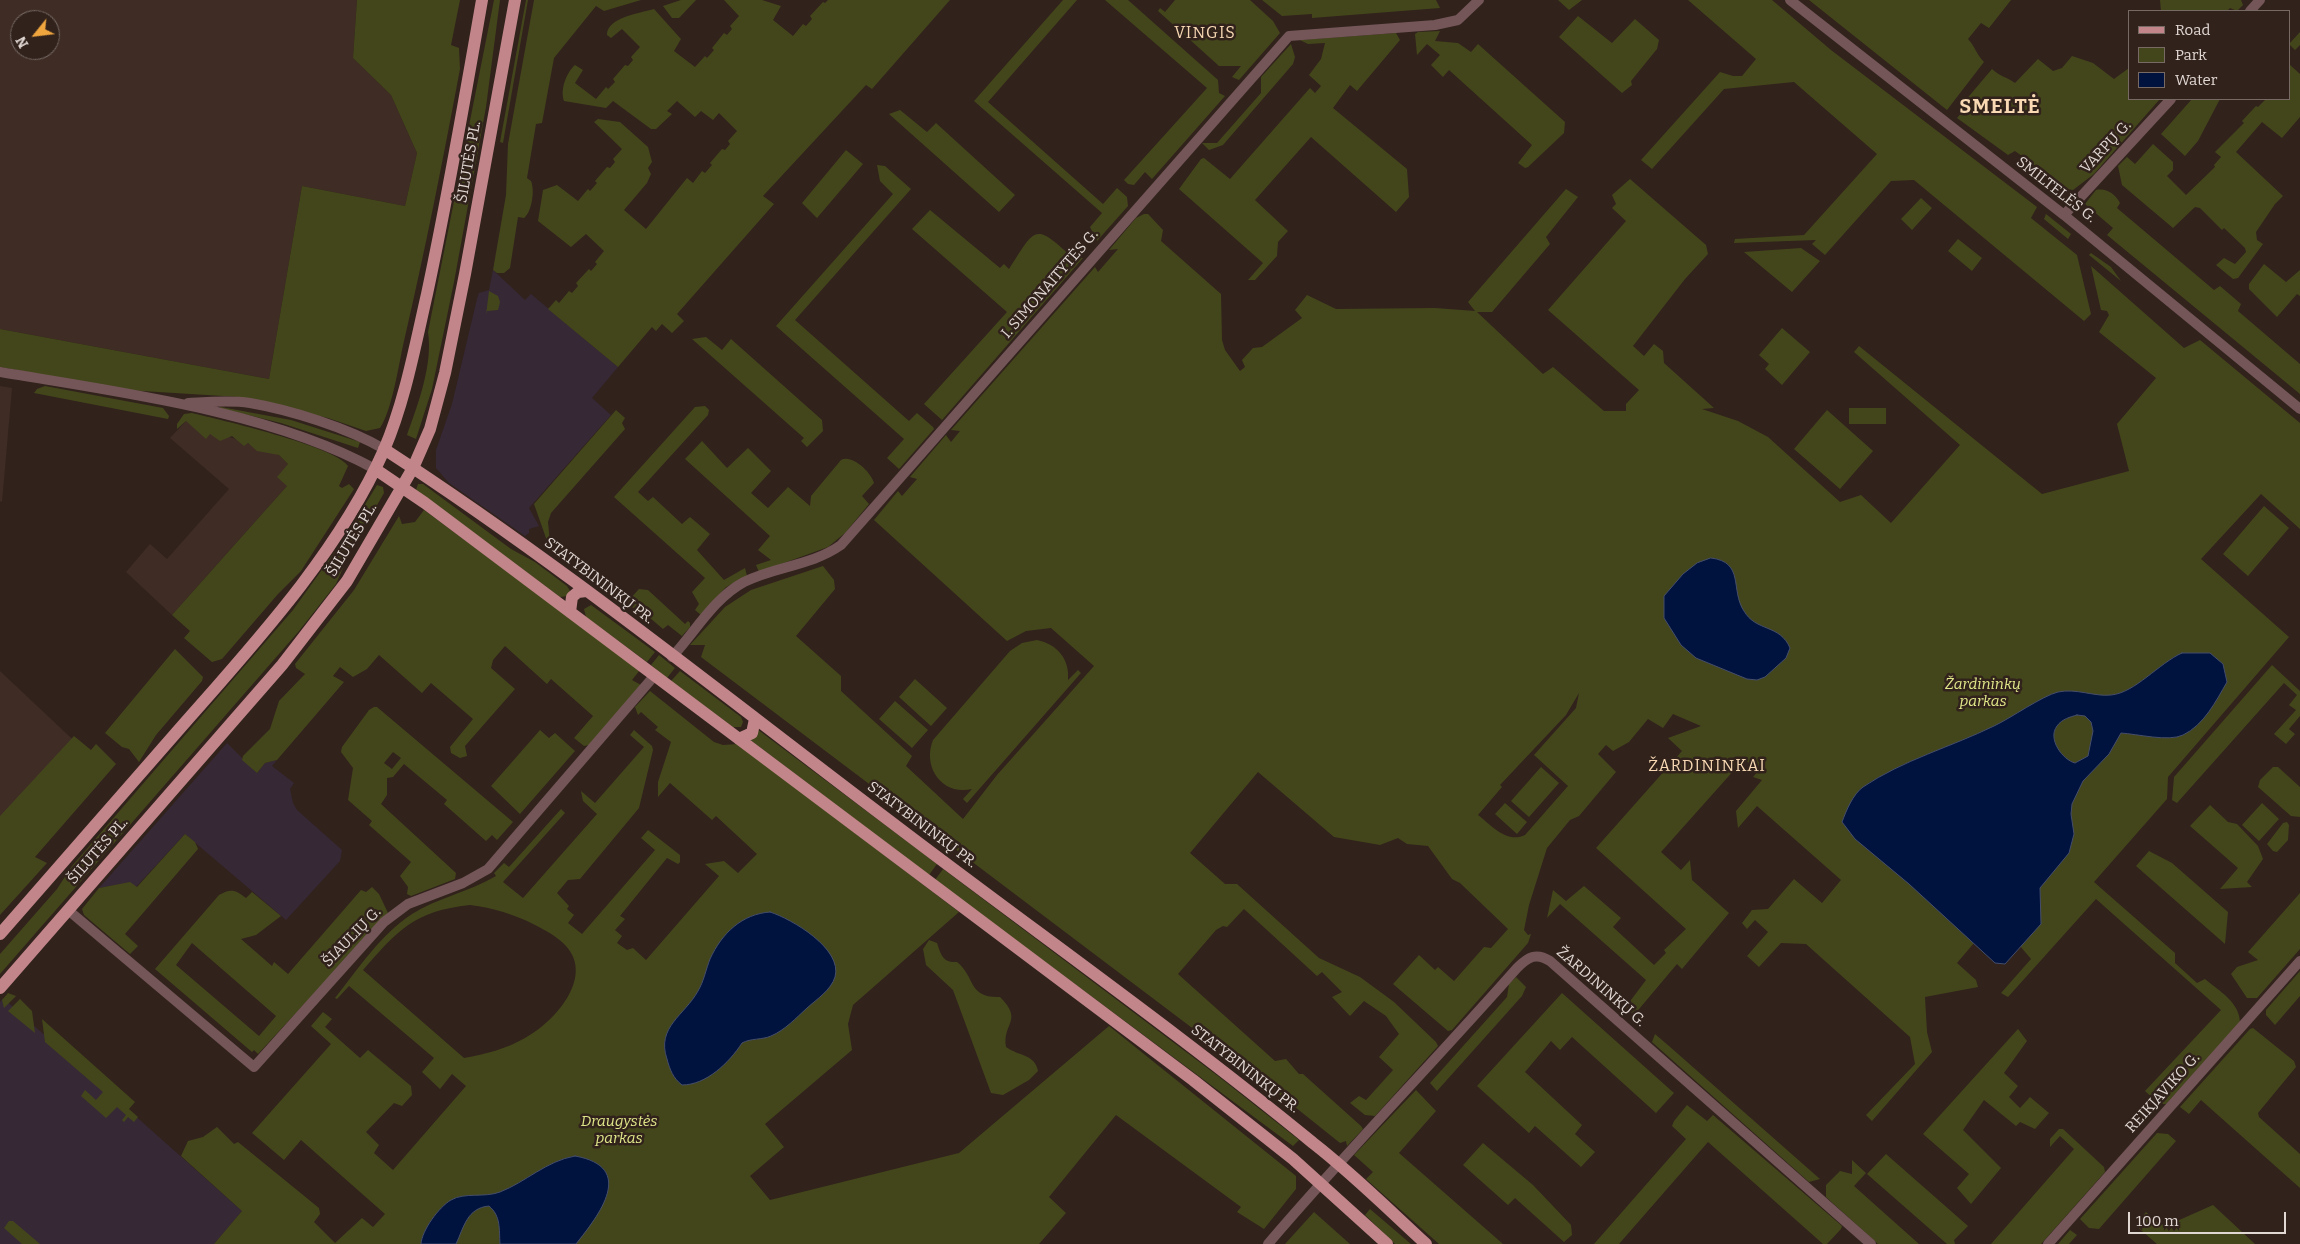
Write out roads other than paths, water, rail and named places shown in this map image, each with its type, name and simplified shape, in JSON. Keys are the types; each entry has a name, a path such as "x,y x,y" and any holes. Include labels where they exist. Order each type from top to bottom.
{"main road":[{"name":"ŠILUTĖS PL.","path":"0,934 285,605 335,537 375,469 399,410 412,360 447,200 482,0"},
{"name":"ŠILUTĖS PL.","path":"0,988 282,665 352,573 413,468 430,429 445,373 516,0"},
{"name":"STATYBININKŲ PR.","path":"384,449 586,590 754,719 1115,989 1426,1244"},
{"path":"375,469 570,612 1193,1080 1320,1183 1387,1244"},
{"path":"570,612 572,597 578,592 586,590"},
{"path":"740,739 752,733 754,719"}],"street":[{"name":"I. SIMONAITYTĖS G.","path":"672,656 721,600 736,587 756,577 813,561 841,545 1289,36 1450,22 1458,20 1479,0"},
{"name":"SMILTELĖS G.","path":"1790,0 2064,215 2300,409"},
{"path":"2251,10 2260,0"},
{"name":"VARPŲ G.","path":"2064,215 2169,100"},
{"path":"0,372 177,404 288,432 355,458 375,469"},
{"path":"177,404 222,401 250,403 339,428 366,438 384,449"},
{"name":"ŠIAULIŲ G.","path":"68,910 254,1067 384,922 408,904 463,882 488,868 655,676"},
{"name":"ŽARDININKŲ G.","path":"1268,1244 1320,1183 1444,1050 1517,968 1530,957 1543,956 1871,1244"},
{"name":"REIKJAVIKO G.","path":"2048,1244 2300,961"}],"water":[{"path":"1711,558 1729,565 1733,571 1740,603 1749,618 1780,635 1786,640 1790,648 1786,658 1765,677 1757,680 1747,679 1696,658 1681,645 1664,618 1664,596 1683,574 1697,563"},
{"path":"2182,653 2210,653 2223,664 2227,682 2209,712 2190,731 2170,738 2121,733 2109,754 2083,781 2072,804 2071,814 2074,834 2069,853 2040,888 2041,924 2005,964 1995,963 1909,884 1855,839 1842,822 1850,803 1859,790 1894,769 1978,734 2051,694 2065,691 2105,695 2120,693 2129,689","holes":["2077,715 2085,716 2091,722 2093,731 2088,756 2075,763 2061,753 2055,743 2054,731 2066,719"]},
{"path":"770,912 791,921 824,946 835,966 833,982 823,994 790,1024 768,1037 742,1043 731,1058 716,1072 700,1081 682,1085 672,1074 667,1059 665,1038 669,1030 698,991 710,959 720,941 734,926 742,921"},
{"path":"575,1156 594,1162 605,1170 609,1181 602,1206 576,1244 500,1244 496,1214 489,1206 476,1210 471,1214 456,1244 421,1244 424,1232 432,1219 451,1200 462,1196 488,1195 500,1192 555,1162"}],"district":[{"name":"VINGIS","path":"1205,34"},
{"name":"SMELTĖ","path":"2000,107"},
{"name":"ŽARDININKAI","path":"1707,767"}],"park label":[{"name":"Žardininkų parkas","path":"1983,694"},
{"name":"Draugystės parkas","path":"619,1130"}]}
